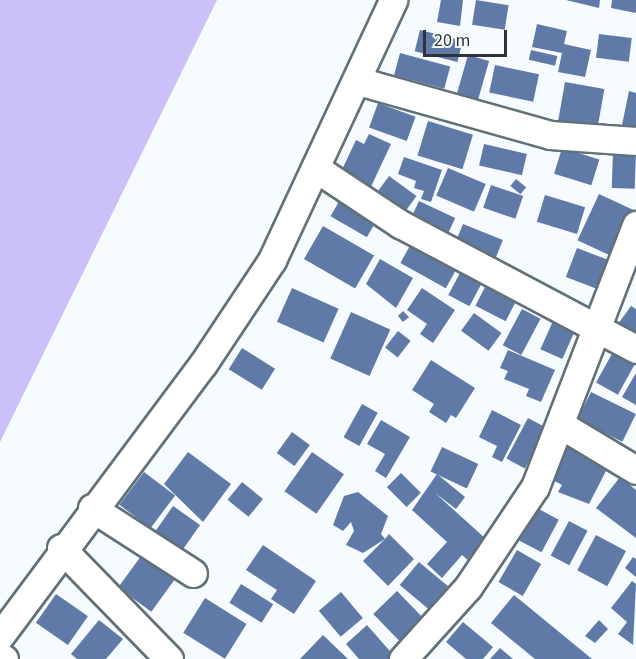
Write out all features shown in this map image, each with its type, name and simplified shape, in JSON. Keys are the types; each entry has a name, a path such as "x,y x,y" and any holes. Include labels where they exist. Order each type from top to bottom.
{"street":[{"path":"0,636 61,548 230,327 272,260 358,81 393,0"},
{"path":"358,81 550,135 636,141"},
{"path":"317,169 400,224 636,349"},
{"path":"403,659 501,544 535,487 600,328 636,225"},
{"path":"561,425 636,470"},
{"path":"92,508 192,573"},
{"path":"61,548 155,654"},
{"path":"0,656 4,659"}],"shaded area":[{"path":"0,0 217,0 0,442"}],"building":[{"path":"441,0 463,0 460,26 437,22"},
{"path":"476,0 509,5 505,30 472,25"},
{"path":"566,0 600,0 599,8"},
{"path":"612,0 636,0 636,13 611,8"},
{"path":"537,24 567,31 564,44 591,50 585,77 558,72 562,53 532,47"},
{"path":"420,30 463,41 457,62 415,51"},
{"path":"599,34 632,38 629,62 596,58"},
{"path":"531,50 557,56 555,66 529,60"},
{"path":"400,53 450,66 444,89 394,75"},
{"path":"468,55 489,61 477,104 456,98"},
{"path":"495,65 539,74 533,102 489,92"},
{"path":"565,82 604,89 596,134 557,127"},
{"path":"629,91 636,93 636,128 622,125"},
{"path":"378,103 416,117 407,141 369,127"},
{"path":"428,121 473,135 462,169 417,155"},
{"path":"369,134 391,144 369,191 339,176 356,140 364,144"},
{"path":"484,144 527,154 522,175 479,165"},
{"path":"562,148 599,159 591,185 554,174"},
{"path":"613,152 636,153 635,189 612,188"},
{"path":"404,157 442,170 431,202 421,199 424,191 414,188 416,181 398,174"},
{"path":"448,168 486,184 474,212 436,196"},
{"path":"389,176 417,196 404,213 377,193"},
{"path":"516,179 526,187 520,194 510,186"},
{"path":"491,185 523,196 515,219 483,208"},
{"path":"599,194 633,210 612,256 577,240"},
{"path":"545,195 585,207 577,234 537,222"},
{"path":"341,198 377,219 367,237 330,216"},
{"path":"419,201 455,218 446,239 409,222"},
{"path":"463,224 503,240 494,262 454,246"},
{"path":"323,226 374,256 355,288 304,259"},
{"path":"412,242 457,267 446,288 400,263"},
{"path":"577,248 616,263 605,292 566,277"},
{"path":"380,259 413,278 396,308 366,284"},
{"path":"460,273 481,284 469,306 448,295"},
{"path":"485,287 515,302 506,321 475,306"},
{"path":"292,288 339,309 324,343 277,322"},
{"path":"422,288 455,310 433,343 420,334 427,324 407,310"},
{"path":"631,306 636,309 636,345 618,324"},
{"path":"522,309 541,319 521,355 503,345"},
{"path":"403,311 409,317 403,322 398,316"},
{"path":"351,312 390,329 370,376 330,359"},
{"path":"474,313 502,333 489,351 461,331"},
{"path":"553,321 575,331 562,359 540,349"},
{"path":"398,331 411,341 398,357 385,348"},
{"path":"242,348 275,369 262,390 229,369"},
{"path":"508,350 555,370 541,402 526,396 529,389 504,379 508,371 500,368"},
{"path":"613,352 635,364 618,395 596,383"},
{"path":"431,360 475,388 456,418 451,415 446,423 429,412 434,404 412,390"},
{"path":"636,373 636,405 622,397"},
{"path":"591,392 636,414 622,442 577,420"},
{"path":"362,404 378,413 359,446 344,437"},
{"path":"492,410 521,425 502,462 492,457 497,446 479,437"},
{"path":"528,418 547,428 525,468 506,459"},
{"path":"381,420 410,437 386,478 375,471 385,454 367,444"},
{"path":"292,432 310,445 295,466 277,453"},
{"path":"568,445 608,467 589,504 558,492 562,485 551,479"},
{"path":"442,447 478,464 467,488 431,471"},
{"path":"188,452 231,484 203,522 164,484"},
{"path":"312,452 344,474 316,514 284,491"},
{"path":"144,472 175,495 150,528 119,505"},
{"path":"401,473 421,493 407,507 387,487"},
{"path":"437,474 465,497 456,509 435,493 496,548 478,569 462,555 442,578 427,564 447,542 412,510"},
{"path":"620,477 636,490 636,538 596,508"},
{"path":"242,482 263,499 249,517 228,500"},
{"path":"358,492 388,516 381,534 385,539 363,553 346,545 354,531 351,522 343,531 333,525 344,496"},
{"path":"173,506 200,525 178,556 151,537"},
{"path":"535,507 559,520 541,552 518,540"},
{"path":"569,521 588,531 569,565 551,555"},
{"path":"389,534 414,559 388,586 363,561"},
{"path":"596,535 626,551 607,586 577,570"},
{"path":"263,545 316,581 294,614 271,599 277,590 246,570"},
{"path":"517,550 541,564 523,596 498,582"},
{"path":"144,552 177,576 151,612 118,588"},
{"path":"633,557 636,559 636,577 625,568"},
{"path":"419,562 456,593 436,616 400,585"},
{"path":"632,581 636,584 633,645 618,634 627,622 611,608"},
{"path":"241,584 273,604 262,623 229,603"},
{"path":"397,591 428,623 405,646 373,614"},
{"path":"341,592 363,618 341,637 319,611"},
{"path":"56,594 88,616 68,645 36,623"},
{"path":"514,595 592,659 535,659 491,623"},
{"path":"205,598 247,624 225,659 183,633"},
{"path":"99,620 123,639 106,659 77,659 71,654"},
{"path":"599,620 608,629 595,643 585,636"},
{"path":"463,622 493,647 483,659 466,659 446,642"},
{"path":"367,625 395,659 359,659 346,644"},
{"path":"323,635 348,659 300,659"},
{"path":"500,648 513,659 490,659"}]}
